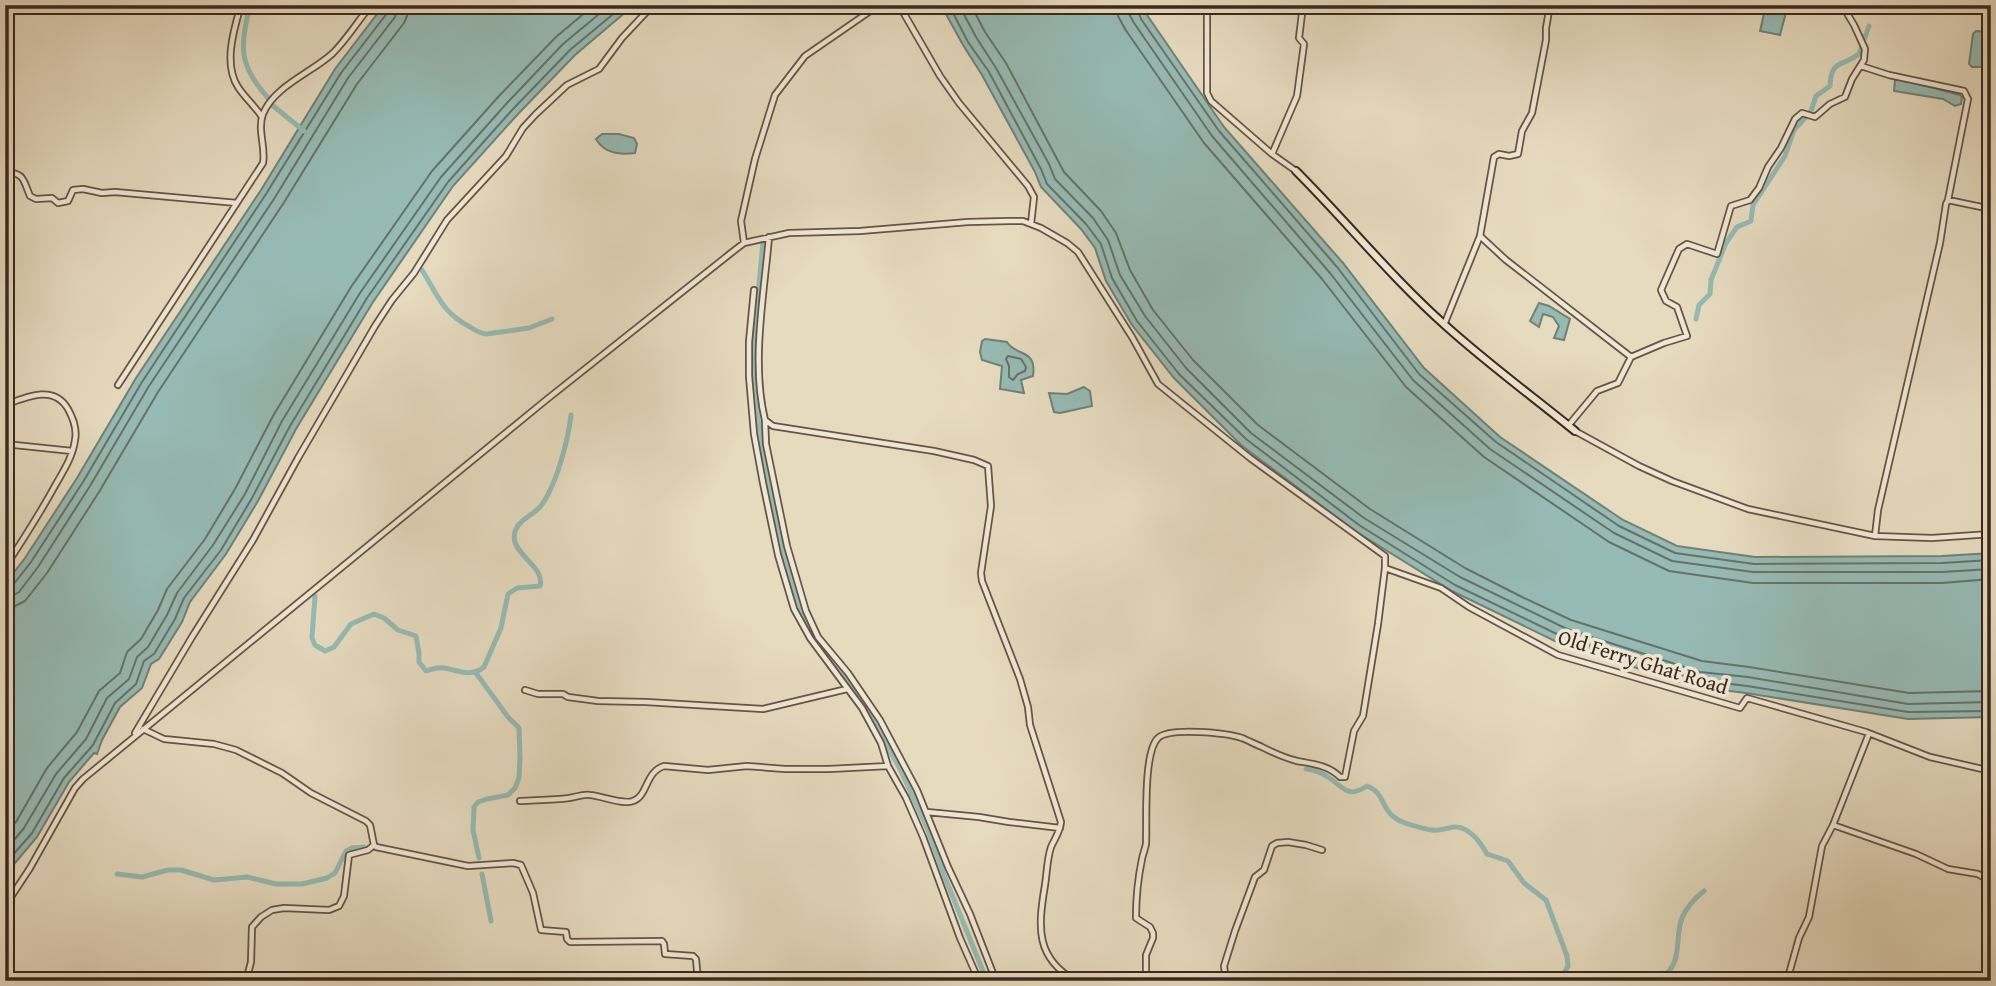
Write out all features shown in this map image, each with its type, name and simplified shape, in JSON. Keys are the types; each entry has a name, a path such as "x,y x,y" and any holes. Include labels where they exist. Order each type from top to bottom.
{"street":[{"path":"241,5 231,53 233,75 236,84 262,117"},
{"path":"118,385 264,159 262,117 269,104 289,84 324,61 371,5"},
{"path":"131,739 198,626 253,541 375,326 414,273 447,220 506,156 523,128 536,114 567,85 599,69 622,38 653,5"},
{"path":"744,243 741,220 755,159 775,94 805,56 879,5"},
{"path":"899,5 940,76 1028,186 1034,197 1031,224"},
{"path":"1207,5 1207,93 1212,101 1272,154 1296,171 1444,325 1501,374 1575,431 1672,481 1748,509 1875,536 1932,538 1991,534"},
{"path":"1272,154 1297,96 1304,44 1299,38 1303,5"},
{"path":"1444,325 1480,236 1494,157 1499,154 1518,154 1522,131 1532,113 1550,5"},
{"path":"1568,426 1597,391 1618,383 1631,357 1688,336 1677,307 1667,301 1661,290 1679,249 1686,244 1717,254 1731,206 1750,200 1759,188 1795,119 1800,114 1813,118 1830,104 1845,97 1864,60 1865,49 1842,5"},
{"path":"1861,66 1889,75 1964,91 1968,99 1940,243 1878,510 1875,536"},
{"path":"5,172 18,173 23,177 30,196 36,199 52,198 58,203 68,201 73,190 83,189 102,193 237,203"},
{"path":"1948,200 1991,209"},
{"path":"5,905 30,868 75,788 143,729 546,400 744,243 789,233 1023,221 1067,243 1078,252 1132,337 1158,384 1250,458 1385,556 1378,624 1363,716 1354,731 1345,777 1340,777 1324,766 1288,758 1233,736 1195,732 1171,734 1157,740 1150,766 1145,807 1146,846 1136,901 1136,918 1150,927 1153,933 1146,955 1146,981"},
{"path":"1480,236 1506,260 1631,357"},
{"path":"769,237 759,362 761,397 766,444 787,546 806,611 818,636 848,673 880,720 927,812 996,981"},
{"path":"754,290 749,342 750,397 760,468 778,555 794,609 870,721 883,747 888,766 923,837 960,938 979,981"},
{"path":"5,405 30,396 46,394 57,397 65,404 74,421 76,438 68,463 36,521 5,567"},
{"path":"765,421 773,426 924,450 974,460 988,466 991,506 982,581 1020,679 1061,822 1047,866 1042,898 1041,940 1053,965 1076,981"},
{"path":"5,444 72,451"},
{"name":"Old Ferry Ghat Road","path":"1385,568 1441,588 1469,607 1558,655 1740,708 1747,698 1866,732 1930,757 1991,771"},
{"path":"525,691 563,694 598,701 764,709 847,690"},
{"path":"143,729 164,739 214,744 236,750 263,763 311,793 366,821 370,825 374,845"},
{"path":"1787,981 1799,938 1809,917 1822,846 1868,736"},
{"path":"520,800 572,798 586,794 619,802 632,802 640,795 649,776 664,766 708,770 747,766 829,769 888,766"},
{"path":"927,812 1060,828"},
{"path":"1833,825 1916,854 1948,869 1978,874 1990,881"},
{"path":"1226,981 1224,966 1234,931 1255,877 1265,870 1272,846 1288,842 1322,850"},
{"path":"247,981 252,927 272,910 329,910 339,906 344,896 349,855 368,850 374,845"},
{"path":"374,845 427,859 468,866 513,863 521,865 533,893 541,930 566,932 570,942 662,941 665,954 693,956 696,959 698,981"}],"water":[{"path":"384,5 634,5 575,55 453,186 373,302 296,429 226,554 190,602 182,622 159,659 151,664 142,688 120,707 97,754 94,753 69,782 37,837 5,875 5,584 77,478 136,378 261,190 335,69"},
{"path":"941,5 1142,5 1224,127 1343,263 1424,368 1500,437 1623,520 1677,546 1755,557 1942,556 1991,553 1991,717 1908,719 1697,687 1561,644 1452,591 1355,531 1241,445 1174,378 1132,325 1106,281 1095,248 1081,229 1041,187 982,75"},
{"path":"1766,5 1788,5 1780,35 1760,31"},
{"path":"1976,31 1986,32 1988,35 1988,64 1985,67 1972,67 1969,64 1973,34"},
{"path":"1895,80 1960,95 1961,104 1955,106 1943,99 1894,91"},
{"path":"602,134 619,134 634,138 637,144 635,153 624,154 608,150 596,139"},
{"path":"1539,303 1570,319 1564,340 1554,338 1559,326 1553,317 1543,314 1539,327 1530,321"},
{"path":"985,339 1007,342 1032,361 1033,376 1021,380 1024,393 1000,389 1002,366 982,360 980,352"},
{"path":"1084,387 1090,391 1092,406 1054,412 1049,393 1067,394"}],"waterway":[{"path":"250,5 244,33 244,55 252,76 269,99"},
{"path":"1696,319 1699,305 1710,294 1711,280 1726,243 1737,227 1751,221 1753,205 1785,156 1794,130 1811,111 1816,96 1830,86 1835,67 1859,54 1869,26"},
{"path":"272,105 304,131"},
{"path":"763,242 754,338 755,399 764,459 793,589 810,631 867,710 901,771 928,830 987,981"},
{"path":"422,270 447,309 480,332 486,334 529,328 552,319"},
{"path":"315,596 312,638 315,645 325,651 334,647 351,624 374,614 384,618 398,630 416,636 419,662 426,671 441,668 469,673 484,667 501,628 508,594 517,588 540,586 537,571 520,552 514,537 518,526 540,507 551,488 564,450 571,415"},
{"path":"476,673 519,728 520,758 519,778 515,788 508,795 478,802 474,807 473,830 479,858"},
{"path":"1306,769 1323,774 1350,792 1367,786 1374,789 1391,814 1405,823 1432,830 1454,827 1465,829 1478,840 1487,854 1508,861 1524,883 1546,900 1567,956 1568,966 1560,981"},
{"path":"117,874 142,877 168,870 181,870 214,880 247,877 276,884 302,884 327,878 335,873 346,851 364,847"},
{"path":"482,874 491,921"},
{"path":"1621,981 1627,976 1667,973 1675,961 1682,918 1704,891"}]}
